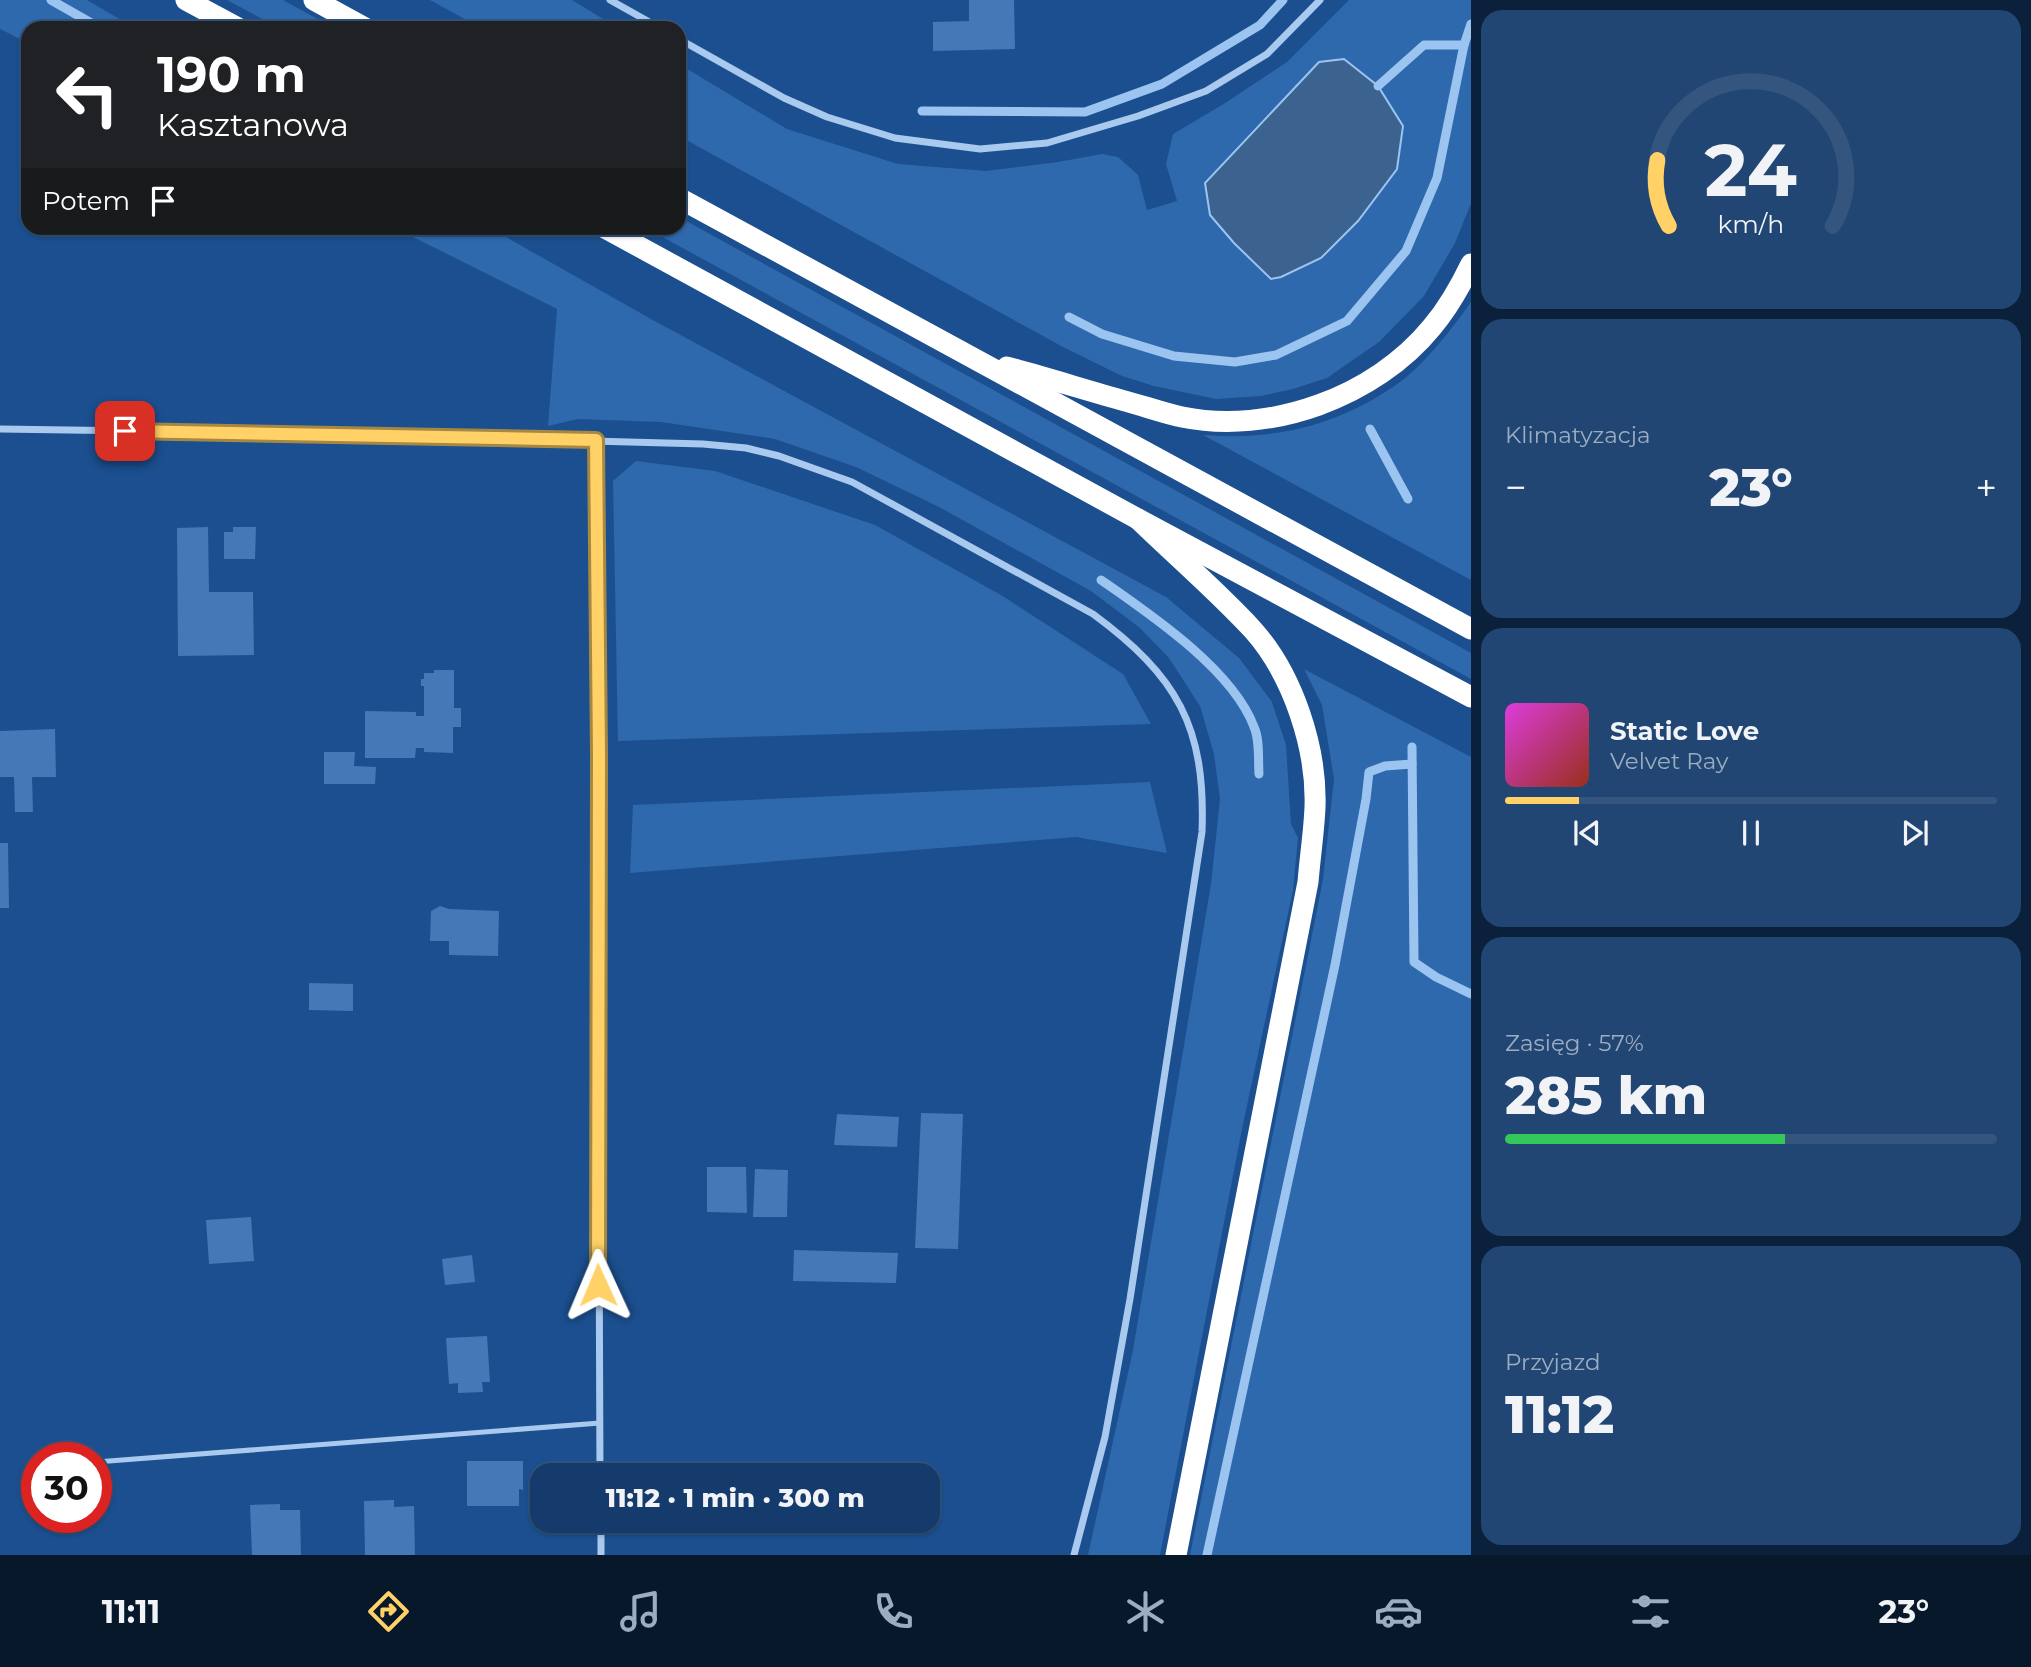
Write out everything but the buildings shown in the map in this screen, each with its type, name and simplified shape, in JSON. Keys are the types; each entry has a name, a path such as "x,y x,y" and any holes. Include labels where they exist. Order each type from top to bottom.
{"highway":[{"path":"186,0 225,21"},
{"path":"314,0 352,21"},
{"path":"686,202 1471,629"},
{"path":"618,235 1471,697"},
{"path":"969,356 1183,417 1227,421 1271,417 1317,405 1357,388 1397,361 1431,329 1456,294 1471,264"},
{"path":"1138,519 1255,632 1284,677 1301,714 1311,757 1315,806 1308,882 1176,1555"}],"street":[{"path":"610,0 648,21"},
{"path":"686,43 784,98 827,117 895,138 980,149 1047,143 1138,116 1206,91 1267,54 1320,0"},
{"path":"0,429 596,440 746,448 805,464 852,482 1093,614 1123,636 1149,663 1171,688 1187,718 1197,748 1203,802 1197,872 1130,1299 1105,1437 1074,1555"},
{"path":"596,440 600,1463"},
{"path":"601,1533 601,1555"}],"lane":[{"path":"112,1461 600,1423"}],"shaded area":[{"path":"0,0 87,0 123,21 21,21 21,40 0,29"},
{"path":"227,0 283,0 321,21 266,21"},
{"path":"430,0 572,0 606,21 468,21"},
{"path":"1349,0 1471,0 1471,203 1455,243 1424,296 1379,342 1327,378 1261,396 1216,399 1154,386 1122,376 1063,347 686,140 686,68 787,129 898,164 986,171 1102,154 1118,157 1138,175 1147,210 1177,201 1166,164 1173,134 1287,62"},
{"path":"1344,59 1378,86 1403,126 1397,169 1358,221 1321,258 1271,279 1210,215 1205,183 1319,62"},
{"path":"686,221 1471,653 1471,679 659,235 686,235"},
{"path":"409,235 502,235 651,319 1166,597 1239,658 1272,702 1286,745 1291,824 1298,838 1293,890 1242,1129 1160,1555 1088,1555 1133,1350 1211,884 1220,799 1214,754 1200,706 1169,658 1140,628 1091,591 939,507 856,467 775,439 661,422 578,419 548,426 557,309"},
{"path":"1471,302 1471,580 1203,435 1283,432 1334,418 1358,408 1413,372 1440,343"},
{"path":"636,461 715,471 875,525 1001,595 1123,674 1151,724 618,741 613,481"},
{"path":"1304,669 1471,757 1471,1555 1190,1555 1323,879 1334,779 1322,705"},
{"path":"1150,782 1167,853 1076,837 630,873 633,805"}],"waterway":[{"path":"51,0 88,21"},
{"path":"922,111 1085,112 1162,84 1260,25 1283,0"},
{"path":"1378,86 1424,45 1464,45 1471,24"},
{"path":"1069,317 1102,334 1174,356 1235,362 1276,355 1347,321 1406,251 1437,178 1464,45"},
{"path":"1370,429 1408,499"},
{"path":"1101,580 1188,645 1228,685 1243,706 1256,732 1259,774"},
{"path":"1412,747 1414,962 1436,977 1471,994"},
{"path":"1207,1555 1335,965 1369,772 1385,766 1412,764"}],"route":[{"path":"125,431 596,440 599,755 598,1285"}]}
